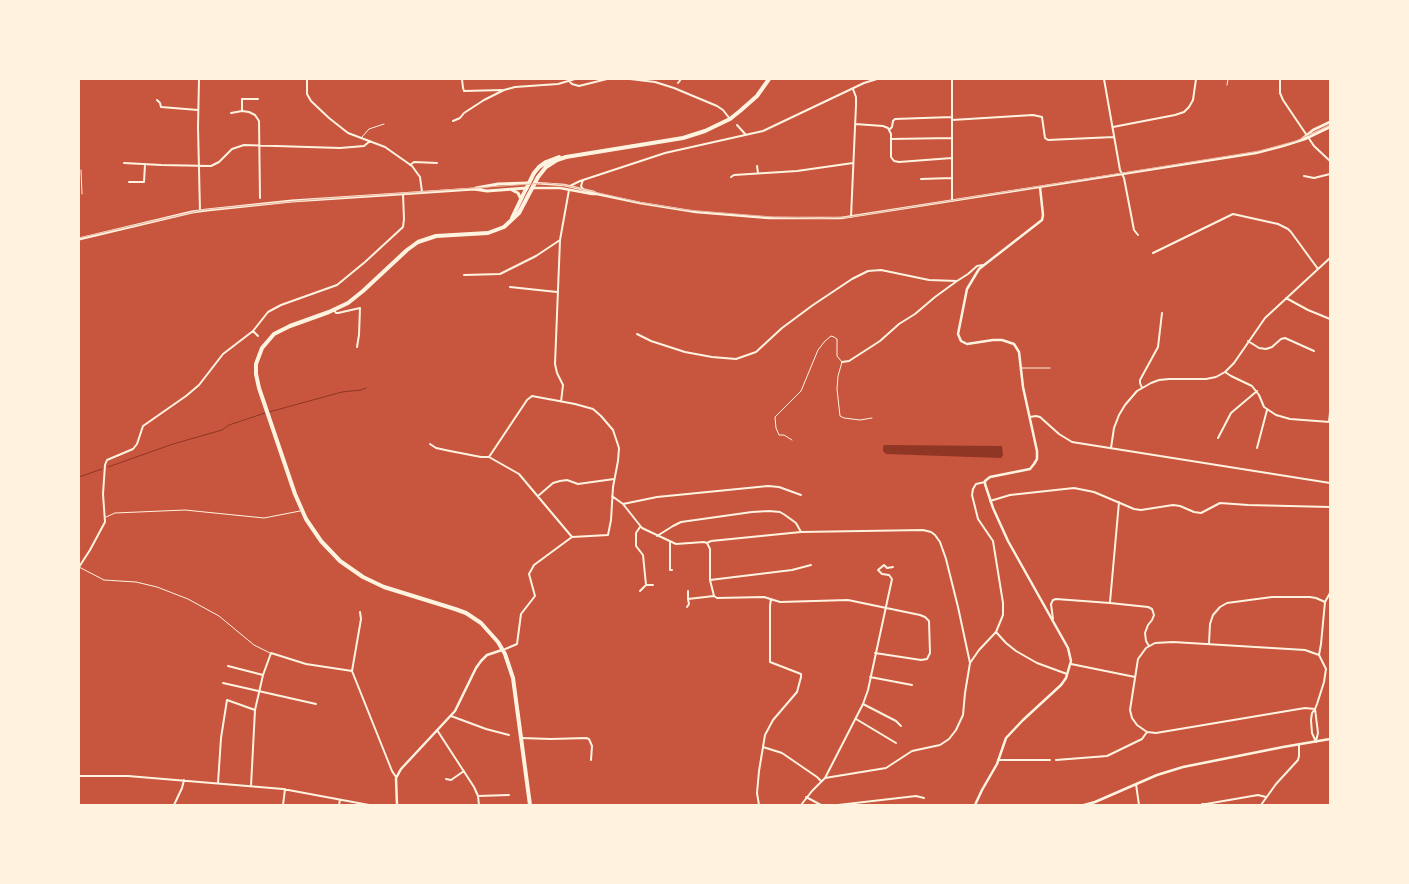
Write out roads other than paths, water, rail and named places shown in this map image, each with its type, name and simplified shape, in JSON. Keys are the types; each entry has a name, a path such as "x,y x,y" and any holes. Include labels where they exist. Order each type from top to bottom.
{"main road":[{"path":"512,220 526,188 539,167 546,162 554,158 683,138 705,131 730,119 757,96 769,79"},
{"path":"530,805 513,678 503,650 487,629 466,613 384,587 351,569 335,556 321,540 302,511 272,428 256,374 257,358 271,337 290,326 334,310 356,297 397,258 418,242 444,235 494,232 504,227 519,213 538,177 550,164 566,157"},
{"path":"474,189 498,184 529,183 534,185"},
{"path":"79,239 200,211 422,192 526,188 534,185"},
{"path":"509,189 518,193 521,199"}],"street":[{"path":"199,79 200,211"},
{"path":"307,79 307,94 311,101 343,129 387,148 410,165 420,177 422,192"},
{"path":"462,79 464,91 504,90"},
{"path":"453,121 484,100 504,90 515,87 558,84 575,79"},
{"path":"570,81 572,84 580,86 607,79"},
{"path":"630,79 655,82 691,95 717,106 730,119"},
{"path":"678,83 680,79"},
{"path":"561,402 563,385 555,364 560,240 570,188 583,180 665,154 764,131 877,79"},
{"path":"952,79 952,201"},
{"path":"1104,79 1134,230 1138,235"},
{"path":"1113,127 1184,112 1193,100 1196,79"},
{"path":"1280,79 1280,93 1283,100 1317,149 1330,161"},
{"path":"850,217 856,101 853,89"},
{"path":"242,111 242,99 258,99"},
{"path":"156,100 160,103 161,107 198,110"},
{"path":"231,113 242,111 252,114 259,120 260,198"},
{"path":"952,158 895,161 890,157 890,129 893,121 895,119 952,119 1033,115 1042,117 1045,138 1048,140 1114,137"},
{"path":"855,124 883,126 890,129"},
{"path":"570,188 594,195 696,212 769,218 827,219 850,217 1255,153 1300,140 1330,124"},
{"path":"737,126 746,135"},
{"path":"359,146 362,138"},
{"path":"891,139 952,138"},
{"path":"124,163 199,166 216,164 236,147 260,145 325,148 359,146 370,141"},
{"path":"410,165 414,162 437,163"},
{"path":"731,177 734,175 853,163"},
{"path":"129,182 144,182 145,164"},
{"path":"757,166 758,173"},
{"path":"1304,176 1314,178 1330,174"},
{"path":"921,179 952,178"},
{"path":"583,180 581,186 584,189"},
{"path":"534,185 584,189 597,194"},
{"path":"970,663 996,632 1003,614 1003,603 993,544 978,519 972,495 973,490 976,484 985,482 990,477 1030,468 1036,461 1037,451 1023,387 1019,352 1012,343 1002,340 969,345 962,342 958,337 958,332 966,289 979,269 1042,221 1044,215 1040,187"},
{"path":"79,567 90,550 106,517 103,494 105,465 108,460 133,449 143,426 199,385 223,354 253,331 267,313 281,305 338,285 401,229 404,225 403,194"},
{"path":"1153,253 1233,214 1278,224 1288,229 1318,270"},
{"path":"464,275 500,274 536,256 560,240"},
{"path":"1110,448 1114,428 1121,412 1131,397 1142,388 1159,380 1206,379 1225,372 1234,363 1261,322 1330,258"},
{"path":"842,362 850,360 880,341 942,291 977,266 983,265"},
{"path":"637,334 685,352 736,359 756,352 782,328 813,305 839,287 868,271 881,270 929,280 957,281"},
{"path":"510,287 558,292"},
{"path":"1286,298 1308,310 1330,318"},
{"path":"334,310 338,313 360,308 357,347"},
{"path":"1142,388 1140,380 1158,347 1162,313"},
{"path":"253,331 258,336"},
{"path":"1248,341 1259,348 1265,349 1272,347 1285,338 1314,351"},
{"path":"1225,372 1250,384 1257,391 1263,406 1281,417 1330,422 1330,412"},
{"path":"1218,438 1231,413 1257,391"},
{"path":"396,778 401,769 455,711 481,661 487,655 517,644 522,614 535,598 529,577 530,570 540,559 572,537 608,535 614,479 620,450 613,430 593,409 533,396 530,397 489,457"},
{"path":"1256,448 1267,410"},
{"path":"1030,417 1040,417 1070,441 1330,483"},
{"path":"430,444 436,448 489,457 519,474 572,537"},
{"path":"538,496 553,483 560,481 567,480 578,484 614,479"},
{"path":"975,805 998,760 1008,735 1058,688 1067,674 1070,664 1070,653 1008,541 990,501 985,482"},
{"path":"623,504 658,497 768,486 779,487 801,495"},
{"path":"990,501 1010,495 1074,488 1094,492 1135,510 1173,505 1184,507 1197,513 1220,503 1330,506"},
{"path":"612,496 623,504 640,527 676,544 707,543 711,541 801,532 923,530 933,533 940,542 951,576 970,663 963,715 956,730 946,741 938,746 912,751 882,770 825,778"},
{"path":"1110,603 1118,502"},
{"path":"657,536 682,522 769,511 780,512 785,515 796,523 801,532"},
{"path":"640,527 636,533 635,544 643,555 646,585"},
{"path":"670,542 670,570 672,570"},
{"path":"707,543 710,549 710,580 714,596"},
{"path":"710,580 792,570 811,565"},
{"path":"801,805 806,797 825,778 863,704 892,579 889,575 882,574 878,570 884,565 886,568 893,567"},
{"path":"640,591 646,585 653,585"},
{"path":"687,607 689,604 688,591"},
{"path":"1318,655 1321,644 1325,602 1330,593"},
{"path":"688,599 714,596 718,599 765,597 780,602 848,600 920,615 928,620 930,625 930,654 928,658 923,660 875,653"},
{"path":"1208,644 1212,616 1221,606 1227,603 1289,596 1316,598 1325,602"},
{"path":"759,805 757,793 765,735 770,725 797,692 802,677 801,674 771,662 771,599"},
{"path":"1052,620 1051,604 1055,599 1151,608 1154,616 1148,625 1145,636 1149,646"},
{"path":"360,612 361,619 352,670 396,778 397,805"},
{"path":"996,632 1016,651 1037,663 1067,674"},
{"path":"1315,709 1306,708 1161,733 1147,732 1136,723 1131,714 1130,704 1138,658 1142,652 1156,642 1304,650 1318,655 1325,665 1324,682 1315,709 1312,713 1311,720 1312,733 1316,742"},
{"path":"251,786 255,710 263,675 271,653 306,664 352,670"},
{"path":"1070,664 1135,677"},
{"path":"228,666 263,675"},
{"path":"870,677 912,685"},
{"path":"223,683 316,704"},
{"path":"218,783 221,738 227,700 255,710"},
{"path":"863,704 896,721 901,726"},
{"path":"1315,709 1318,733 1316,742"},
{"path":"451,716 509,735"},
{"path":"856,719 896,743"},
{"path":"437,730 464,771 478,796 479,805"},
{"path":"1056,760 1107,756 1142,739 1147,732"},
{"path":"522,738 586,738 589,739 592,746 591,760"},
{"path":"1084,805 1157,775 1183,767 1330,739"},
{"path":"1261,805 1298,760 1299,744"},
{"path":"763,747 782,753 817,777 821,782"},
{"path":"998,760 1050,760"},
{"path":"446,779 451,780 464,771"},
{"path":"79,776 128,776 285,789 369,805"},
{"path":"174,805 184,780"},
{"path":"1136,784 1139,805"},
{"path":"283,805 285,789"},
{"path":"478,796 509,795"},
{"path":"1202,804 1258,795 1266,797"},
{"path":"838,805 916,796 924,798"},
{"path":"806,797 821,805"},
{"path":"339,805 340,800"}],"lane":[{"path":"1227,85 1228,79"},
{"path":"362,138 368,129 384,124"},
{"path":"1307,136 1330,124"},
{"path":"81,170 82,194"},
{"path":"792,440 784,435 779,435 775,417 801,391 818,350 829,337 837,339 837,356 842,362 837,389 840,416 860,420 872,418"},
{"path":"1021,368 1050,368"},
{"path":"106,517 115,513 185,510 264,518 302,511"},
{"path":"79,567 104,580 136,582 157,587 188,599 219,616 254,645 271,653"}],"waterway":[{"path":"269,412 342,392 366,388"},
{"path":"108,467 173,444 222,430 229,425 265,413"},
{"path":"79,477 102,469"}],"tram line":[{"path":"79,238 202,210 307,200 545,183 564,185 643,203 687,210 773,217 849,217 1259,151 1296,141 1330,125"}]}
